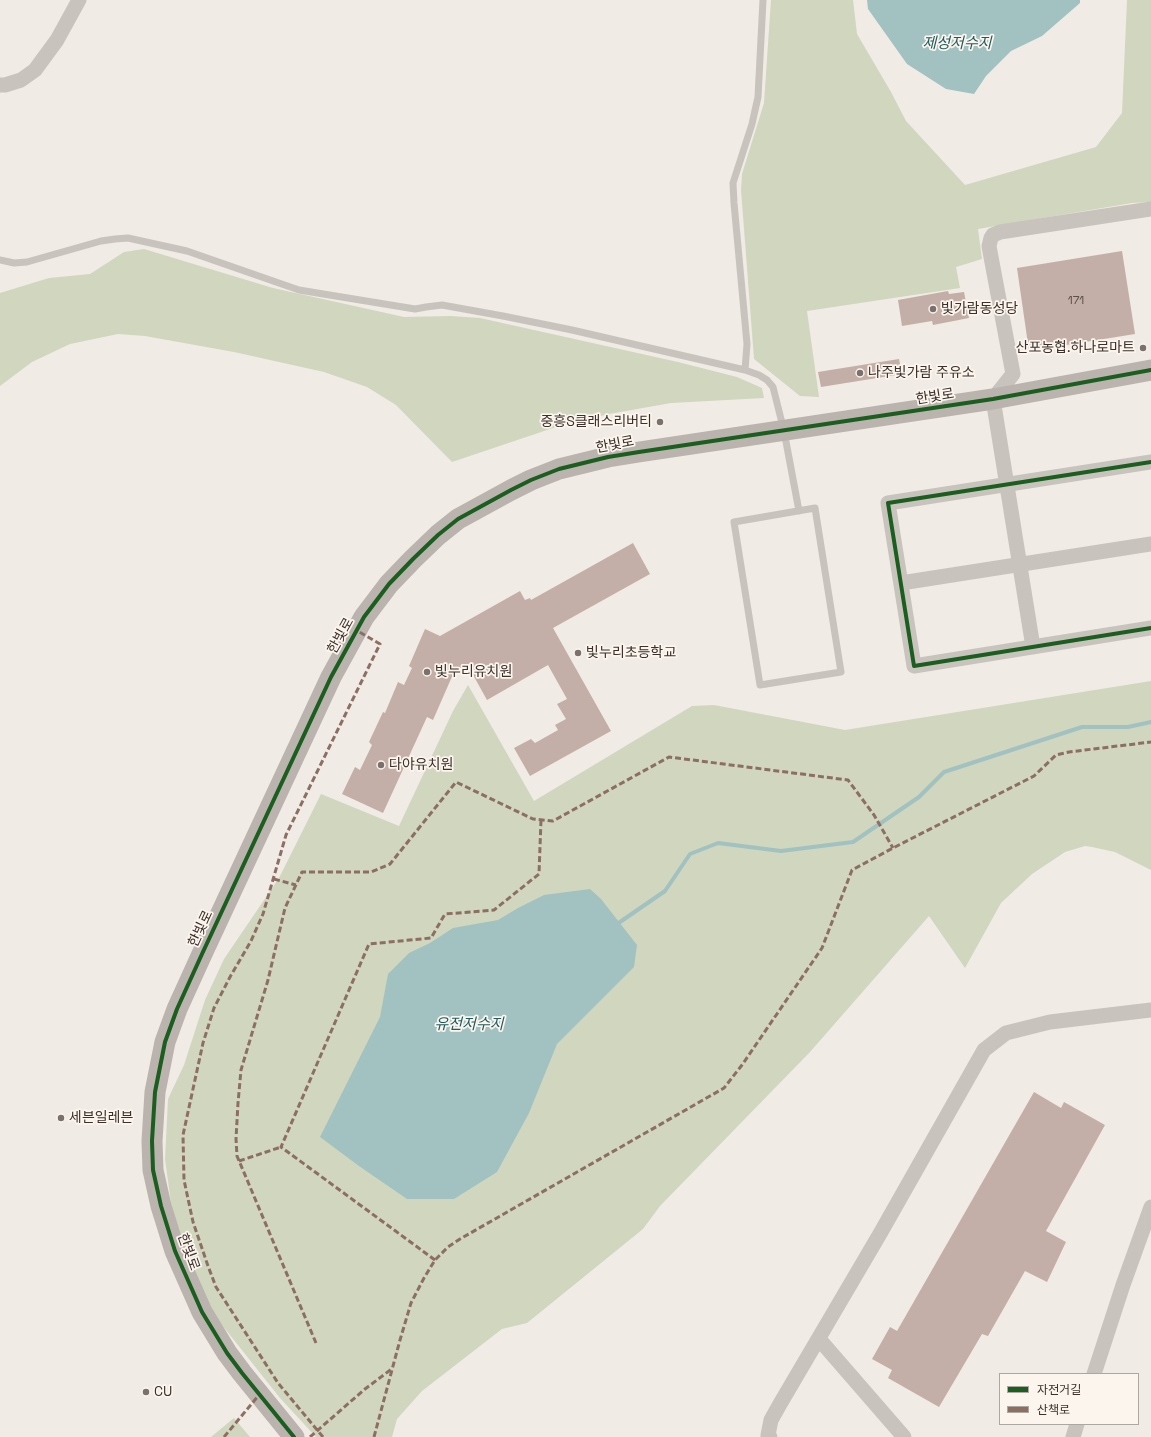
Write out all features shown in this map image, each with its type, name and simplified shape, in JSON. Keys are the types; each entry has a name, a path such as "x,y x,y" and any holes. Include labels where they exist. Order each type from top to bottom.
{"street":[{"path":"0,86 21,80 35,70 57,40 79,0"},
{"path":"1033,647 993,399 1014,374 989,246 991,238 993,235 1000,232 1151,209"},
{"name":"한빛로","path":"294,1437 231,1358 202,1312 175,1251 161,1206 153,1170 152,1141 155,1092 165,1042 177,1009 331,677 364,618 389,584 438,535 458,519 524,483 559,469 608,457 993,399 1151,370"},
{"path":"1151,462 888,504 914,666 1151,628"},
{"path":"901,584 1151,544"},
{"path":"770,1437 768,1435 771,1420 984,1050 1006,1032 1050,1022 1151,1010"},
{"path":"1094,1373 1123,1285 1151,1207"},
{"path":"819,1339 904,1437"},
{"path":"1073,1437 1077,1425"}],"lane":[{"path":"744,370 747,344 733,183 752,124 758,97 764,0"},
{"path":"0,260 14,263 28,262 101,242 128,238 186,251 299,290 415,309 442,305 572,330 744,370 759,375 767,380 773,387 784,431 799,511"},
{"path":"815,508 841,672 760,685 734,522 799,511 815,508"}],"green space":[{"path":"771,0 853,0 857,34 906,121 965,185 1096,147 1122,113 1127,0 1151,0 1151,202 1132,203 978,229 982,259 956,267 960,288 807,311 819,397 800,396 754,359 741,190 742,174 764,103"},
{"path":"144,249 273,288 404,317 451,316 480,318 678,362 737,377 762,388 764,398 671,403 609,414 556,427 452,462 396,405 367,387 324,372 234,352 145,336 118,334 70,344 32,362 0,386 0,293 49,278 90,274 124,252"},
{"path":"1151,681 1151,870 1115,852 1092,847 1085,846 1065,852 1032,874 1001,903 965,968 929,916 810,1052 660,1206 643,1229 527,1323 502,1329 422,1391 397,1419 392,1437 316,1437 280,1398 218,1320 194,1282 175,1232 165,1159 168,1099 184,1065 205,1000 224,959 279,878 321,794 399,826 453,711 468,685 534,801 692,706 714,705 845,730"},
{"path":"234,1418 250,1437 211,1437"}],"water":[{"name":"제성저수지","path":"867,0 1080,0 1080,3 1042,36 1011,51 986,76 974,94 946,89 907,64 868,9"},
{"name":"유전저수지","path":"590,889 601,899 637,945 634,967 557,1044 529,1113 497,1172 454,1199 407,1199 320,1137 380,1017 388,974 409,953 430,943 453,928 498,920 544,895"}],"building":[{"path":"1122,251 1135,334 1029,351 1017,268"},
{"name":"빛가람동성당","path":"948,291 949,294 964,292 969,318 933,325 932,321 902,326 898,300"},
{"name":"나주빛가람 주유소","path":"899,359 902,374 821,387 818,372"},
{"path":"633,543 650,574 553,628 611,731 530,776 514,748 531,739 535,743 558,730 555,725 566,719 557,704 567,699 548,665 487,700 467,664 454,672 433,720 427,717 383,813 342,794 355,767 360,770 372,745 369,742 383,712 385,713 398,682 404,685 412,668 409,666 425,629 440,636 520,591 525,600 530,598 531,600"},
{"path":"1034,1092 1061,1108 1064,1102 1105,1125 1046,1231 1066,1242 1047,1282 1025,1271 988,1336 982,1334 939,1407 888,1378 892,1370 872,1359 890,1327 897,1331"}],"waterway":[{"path":"620,922 665,891 690,854 718,843 781,851 853,842 919,797 944,772 1082,727 1128,727 1151,722"}],"marked path":[{"path":"323,1437 278,1383 216,1287 193,1222 184,1180 183,1135 203,1043 214,1008 251,941 263,914 286,835 380,644 356,630"},
{"path":"374,1437 411,1303 435,1260 448,1247 460,1239 724,1088 742,1065 822,948 852,870 1034,776 1056,755 1069,752 1151,742"},
{"path":"316,1343 237,1156 236,1139 241,1070 268,980 285,908 302,872 371,872 390,864 456,782 533,819 553,821 669,757 848,780 874,815 893,848"},
{"path":"435,1260 281,1147 369,944 431,938 445,914 494,910 539,874 541,820"},
{"path":"274,879 296,885"},
{"path":"239,1161 281,1147"},
{"path":"310,1437 365,1389 393,1368"},
{"path":"224,1437 259,1395"}],"cycle path":[{"path":"294,1437 227,1353 202,1312 175,1251 161,1206 153,1170 152,1141 155,1092 165,1042 177,1009 202,954 331,677 364,617 389,584 438,535 458,519 531,480 559,469 608,457 993,399 1151,370"},
{"path":"1151,462 888,503 914,666 1151,628"}],"place":[{"name":"빛가람동성당","path":"933,309"},
{"name":"산포농협.하나로마트","path":"1143,348"},
{"name":"나주빛가람 주유소","path":"860,373"},
{"name":"중흥S클래스리버티","path":"660,422"},
{"name":"빛누리초등학교","path":"578,653"},
{"name":"빛누리유치원","path":"427,672"},
{"name":"다야유치원","path":"381,765"},
{"name":"세븐일레븐","path":"61,1118"},
{"name":"CU","path":"146,1392"}]}
